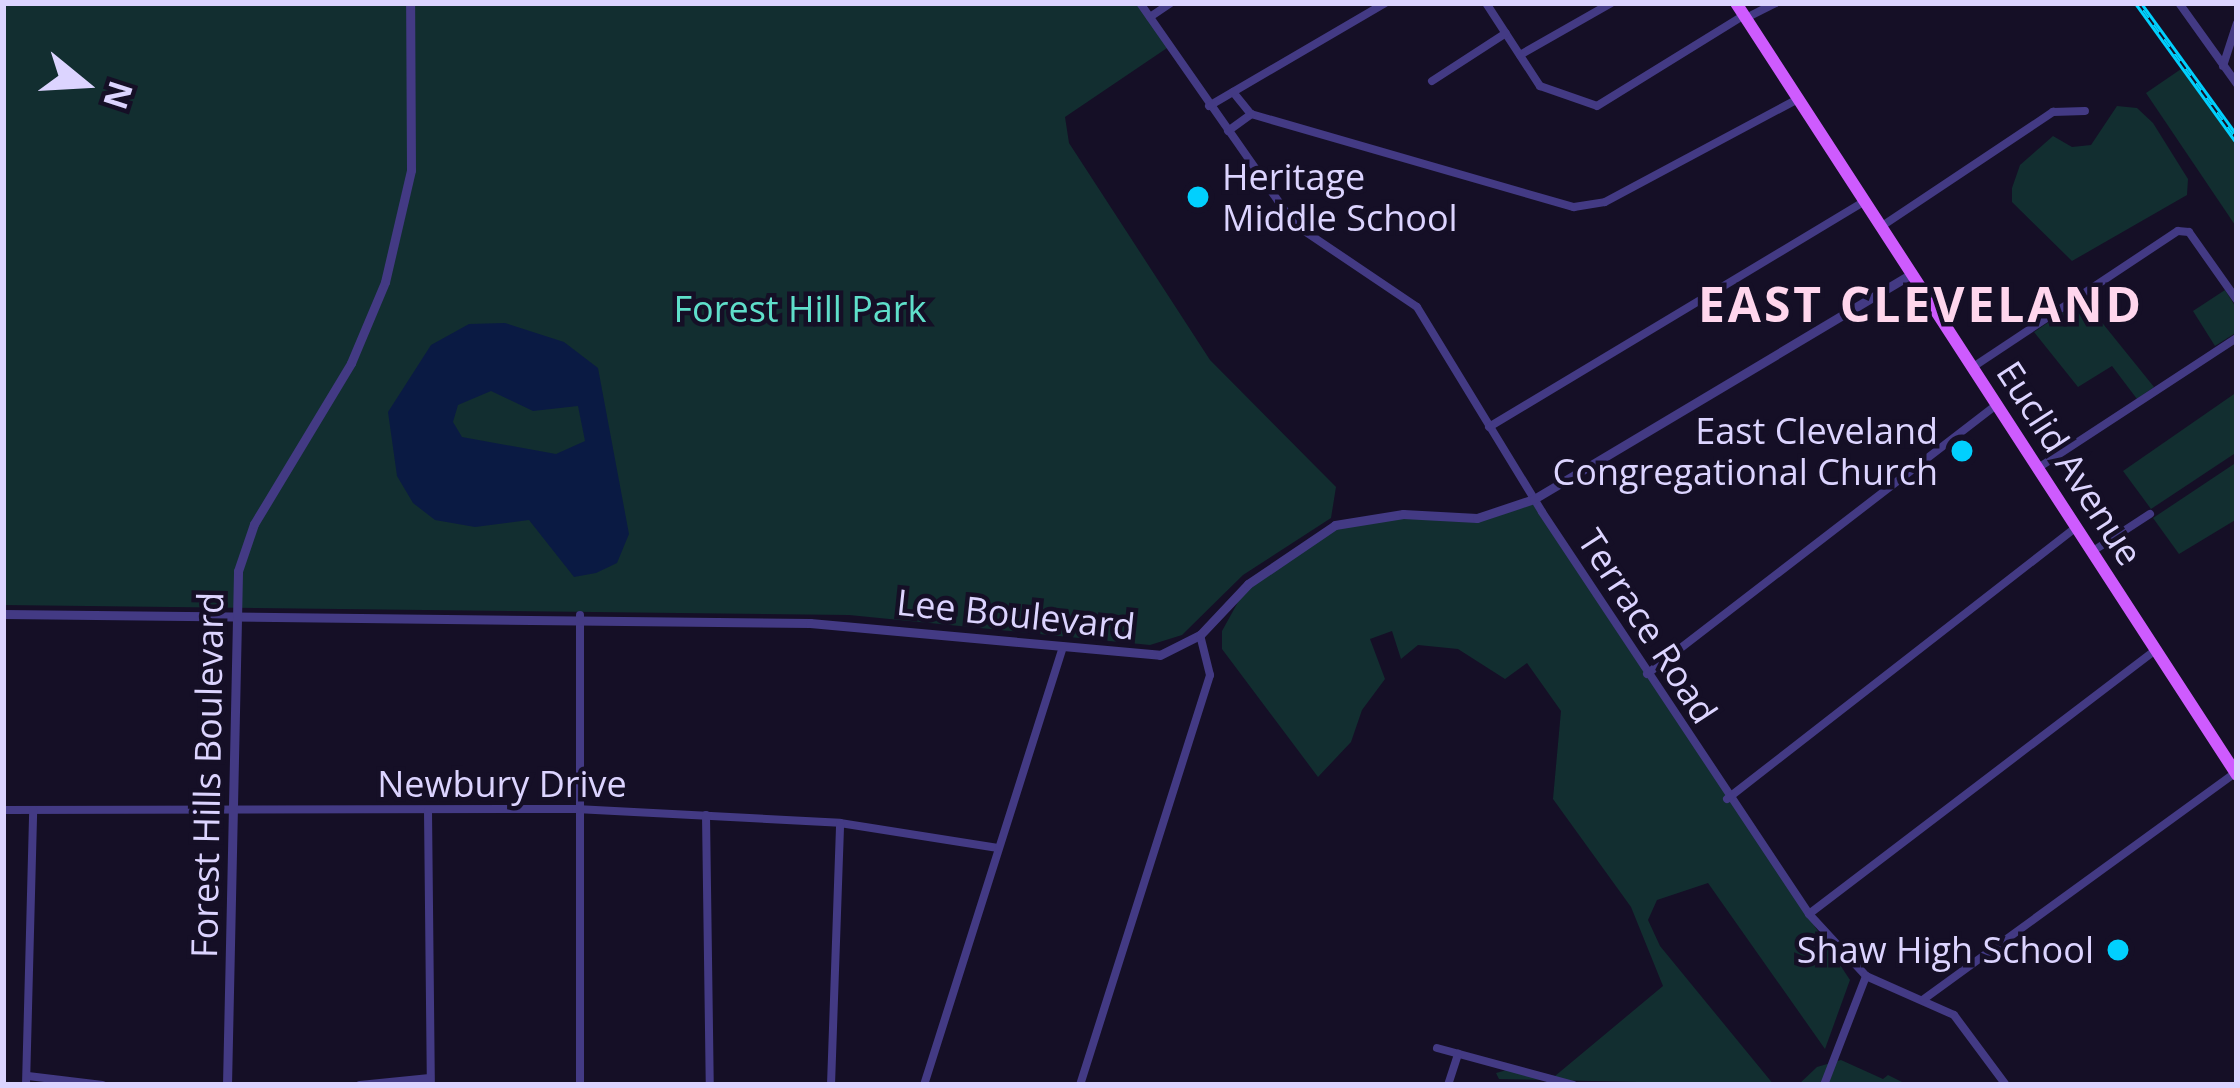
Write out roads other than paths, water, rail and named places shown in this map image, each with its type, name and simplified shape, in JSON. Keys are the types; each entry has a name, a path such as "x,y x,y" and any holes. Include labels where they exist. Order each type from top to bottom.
{"main road":[{"name":"Euclid Avenue","path":"1742,12 2237,774"}],"street":[{"name":"Forest Hills Boulevard","path":"227,1085 231,612 254,524 351,363 392,260 411,170 410,3"},
{"name":"Terrace Road","path":"1140,3 1303,233 1407,295 1727,799 1809,914 1866,976 1924,999 1970,1030 2006,1085"},
{"path":"1150,17 1171,3"},
{"path":"1209,106 1385,3"},
{"path":"1486,3 1540,86 1600,106 1742,12 1776,3"},
{"path":"1520,55 1611,3"},
{"path":"2179,3 2237,84"},
{"path":"2223,66 2237,23"},
{"path":"1432,81 1506,33"},
{"path":"1233,92 1250,114 1574,208 1605,202 1800,99"},
{"path":"1880,227 2053,112 2085,111"},
{"path":"1227,131 1250,114"},
{"path":"1489,427 1864,202"},
{"path":"1972,368 2181,231 2237,300"},
{"name":"Lee Boulevard","path":"3,614 580,615 838,624 1147,656 1200,635 1249,584 1334,525 1373,515 1477,518 1534,499 1911,274"},
{"path":"2037,469 2237,338"},
{"path":"1647,674 1996,405"},
{"path":"2093,551 2150,514"},
{"path":"1727,799 2076,527"},
{"path":"580,615 576,809 580,1085"},
{"path":"1080,1085 1210,675 1200,635"},
{"path":"924,1085 1063,647"},
{"path":"1809,914 2155,650"},
{"path":"1924,999 2237,774"},
{"name":"Newbury Drive","path":"3,810 576,809 840,823 998,848"},
{"path":"33,810 27,1080 102,1085"},
{"path":"360,1085 431,1081 428,811"},
{"path":"706,814 710,1085"},
{"path":"830,1085 840,823"},
{"path":"1824,1085 1866,976"},
{"path":"1437,1048 1507,1061 1573,1085"},
{"path":"1448,1085 1458,1054"}],"water":[{"path":"505,323 564,342 598,368 629,534 617,563 574,577 529,520 475,527 435,520 413,503 397,476 388,412 431,345 469,324","holes":["491,391 533,411 578,406 585,441 556,454 462,437 453,422 458,405"]}],"railway":[{"path":"2138,3 2237,140"}],"place":[{"name":"Heritage Middle School","path":"1198,197"},
{"name":"East Cleveland Congregational Church","path":"1962,451"},
{"name":"Shaw High School","path":"2118,950"}],"district":[{"name":"EAST CLEVELAND","path":"1921,304"}],"park label":[{"name":"Forest Hill Park","path":"800,309"}]}
